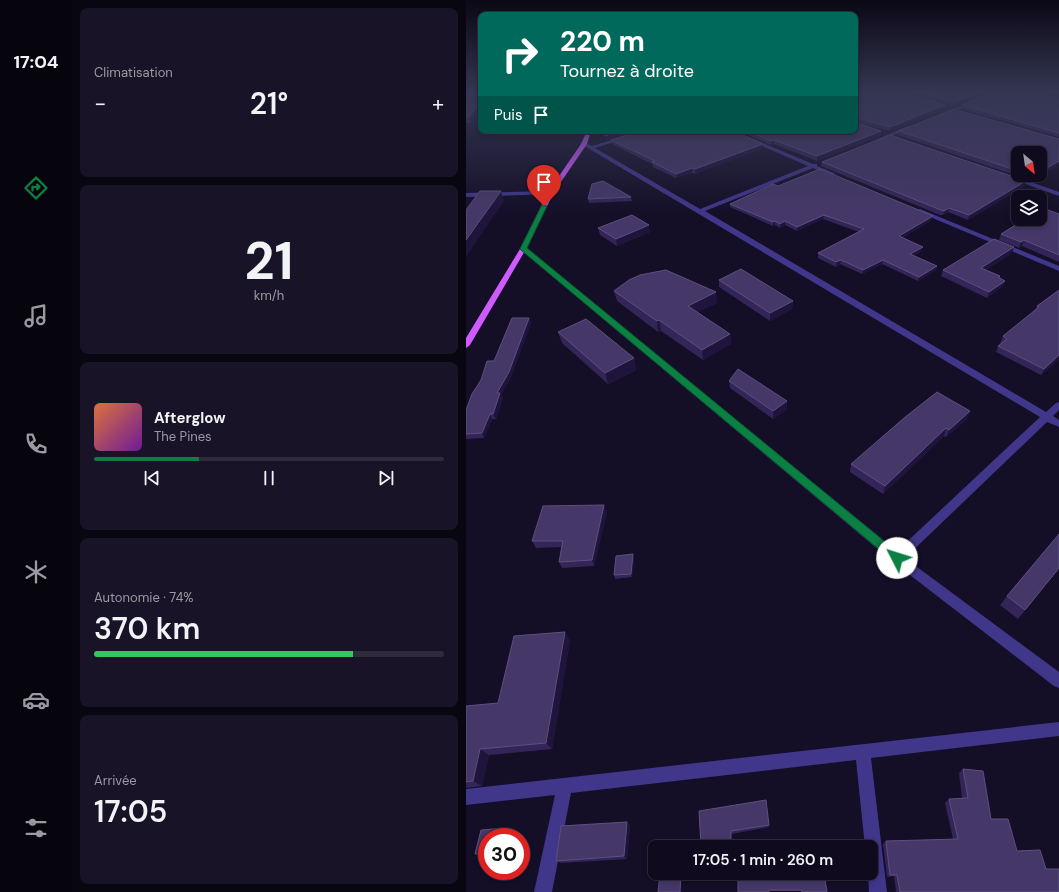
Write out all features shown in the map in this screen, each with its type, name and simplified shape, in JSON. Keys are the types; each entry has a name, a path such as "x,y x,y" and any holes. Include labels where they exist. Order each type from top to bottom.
{"main road":[{"path":"466,345 523,249 551,192 584,144 588,134"}],"street":[{"path":"591,148 636,134"},
{"path":"737,134 842,178"},
{"path":"885,134 897,138"},
{"path":"876,141 894,134"},
{"path":"584,144 1059,424"},
{"path":"700,211 820,163"},
{"path":"1008,176 1059,194"},
{"path":"466,195 551,192"},
{"path":"914,208 1059,269"},
{"path":"523,249 897,558 1059,681"},
{"path":"897,558 1059,405"},
{"path":"466,797 1059,729"},
{"path":"863,752 878,892"},
{"path":"543,892 565,785"}],"building":[{"path":"630,134 741,134 763,144 695,169 692,168 676,174 652,162 655,161 611,140"},
{"path":"755,134 874,134 817,156 774,140 771,141"},
{"path":"907,134 1040,134 1059,139 1059,161 1047,168 1047,146 1011,146 1011,169"},
{"path":"890,135 1011,176 1011,182 1024,182 969,215 949,208 944,211 941,210 822,162"},
{"path":"820,169 933,216 899,236 923,247 910,254 937,266 919,277 883,260 863,270 841,260 836,262 818,253 864,229 824,215 797,227 785,221 780,224 730,204 773,184 778,186"},
{"path":"603,181 631,197 588,199 592,184"},
{"path":"480,191 501,191 466,240 466,210"},
{"path":"1047,210 1059,214 1059,255 1024,240 1021,242 1001,234 1014,226 1047,226"},
{"path":"632,215 649,225 616,239 598,228"},
{"path":"994,239 1014,247 981,268 1000,276 998,277 1005,281 989,292 943,270"},
{"path":"741,269 793,301 770,313 719,280"},
{"path":"666,270 716,292 688,306 730,334 702,350 614,291 629,280 640,275"},
{"path":"1059,290 1059,355 1044,369 998,346 1007,339 1003,336 1039,307 1037,306"},
{"path":"512,318 529,318 509,372 497,393 500,393 493,414 490,414 482,433 466,434 466,410 472,394 481,380 487,361 494,361"},
{"path":"586,319 634,358 605,373 558,332"},
{"path":"738,369 787,401 773,411 729,381"},
{"path":"937,392 970,411 949,430 946,428 885,486 851,464 904,418"},
{"path":"604,505 592,560 559,562 563,541 532,541 543,506"},
{"path":"1059,534 1059,568 1025,610 1007,596"},
{"path":"633,554 631,574 614,575 616,556"},
{"path":"565,632 546,743 480,749 473,781 466,782 466,706 498,703 514,636"},
{"path":"963,769 983,771 991,819 1008,819 1017,851 1040,850 1046,869 1059,869 1059,892 900,892 897,875 890,875 886,841 958,839 949,799 968,798"},
{"path":"766,800 769,825 731,831 731,840 701,840 699,811"},
{"path":"627,822 624,856 556,861 561,826"},
{"path":"478,842 478,854 475,854"},
{"path":"659,880 681,880 680,892 658,892"},
{"path":"738,880 825,880 827,892 769,890 769,892 738,892"}],"route":[{"path":"544,206 523,249 897,558"}]}
